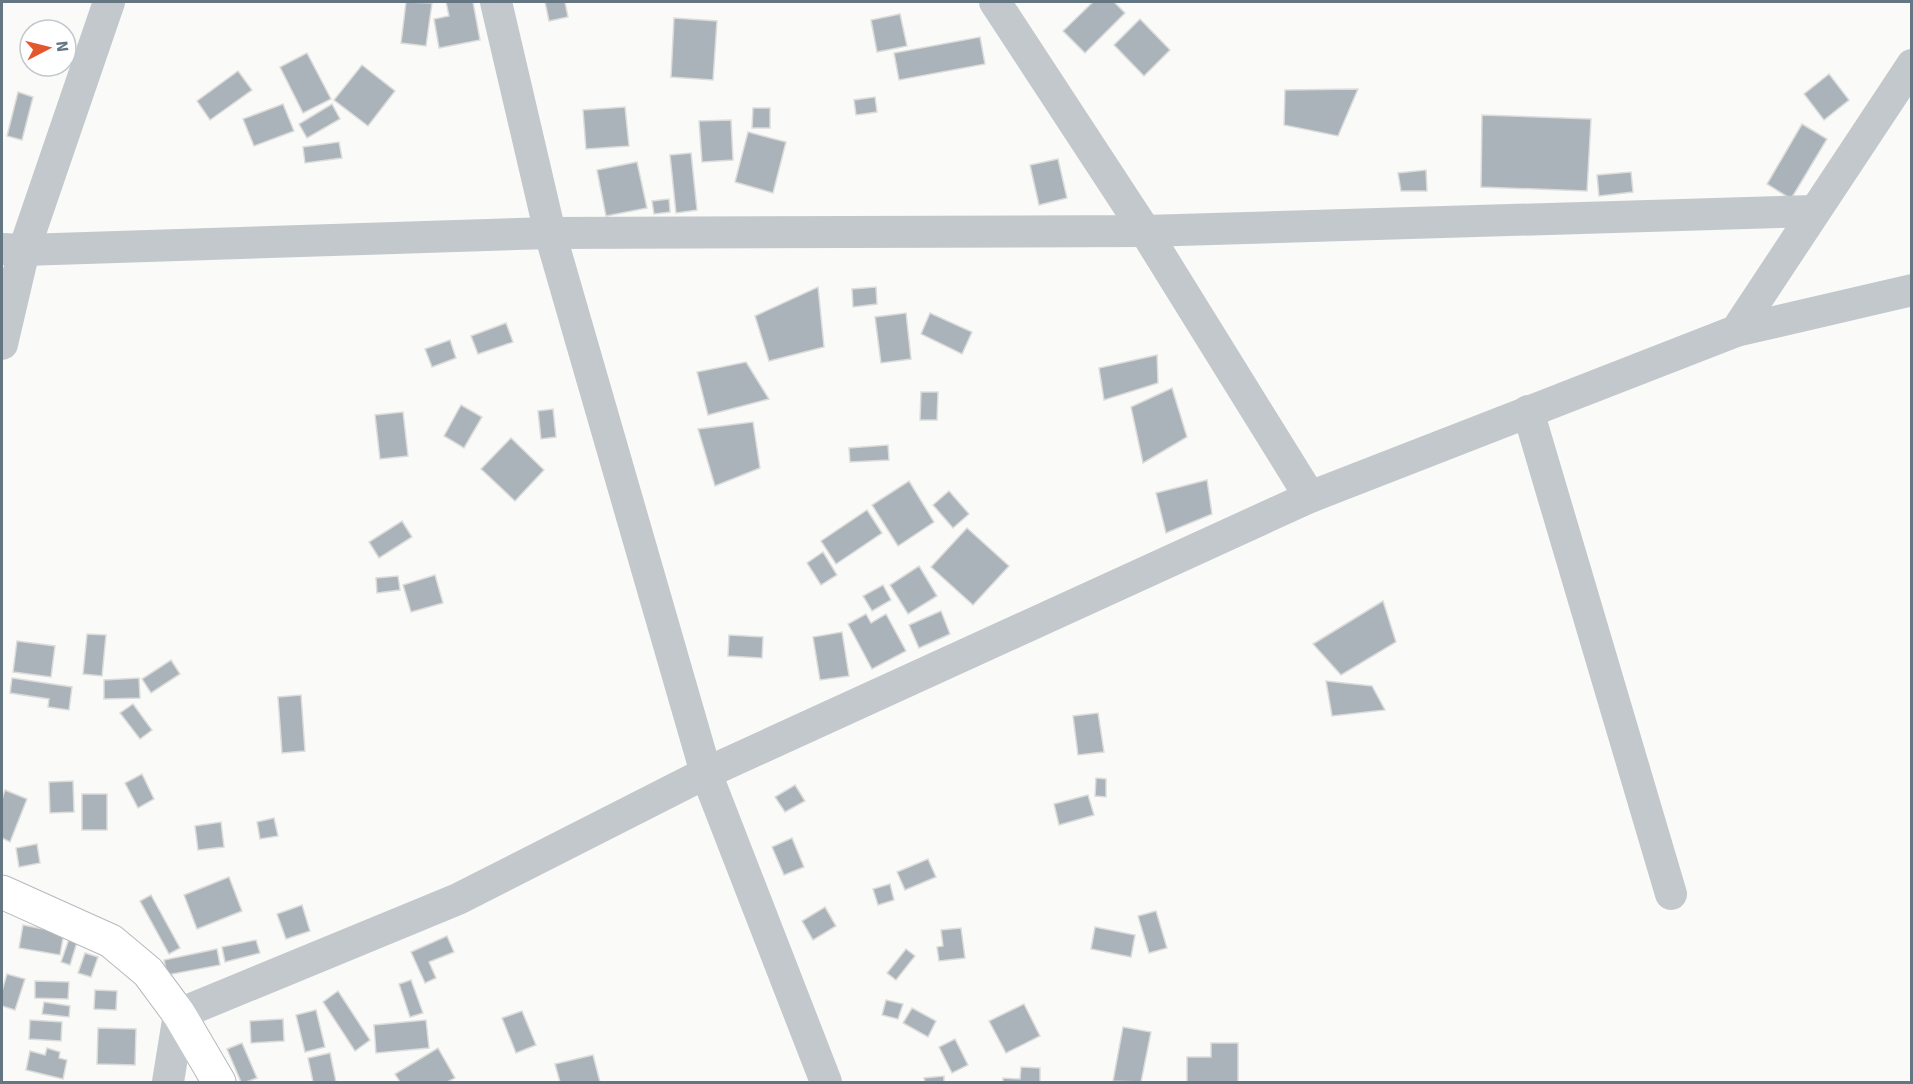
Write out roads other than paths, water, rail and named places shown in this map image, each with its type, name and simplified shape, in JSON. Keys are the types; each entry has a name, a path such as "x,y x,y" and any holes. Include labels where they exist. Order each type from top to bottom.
{"main road":[{"path":"2,892 111,941 148,972 179,1014 219,1083"}],"street":[{"path":"2,344 13,249 109,2"},
{"path":"496,2 550,233 706,773 826,1083"},
{"path":"995,2 1145,231 1310,497"},
{"path":"1736,331 1911,65"},
{"path":"13,249 550,233 1145,231 1814,211"},
{"path":"168,1083 179,1014 458,899 706,773 1310,497 1736,331 1911,290"},
{"path":"1528,411 1671,894"}]}
